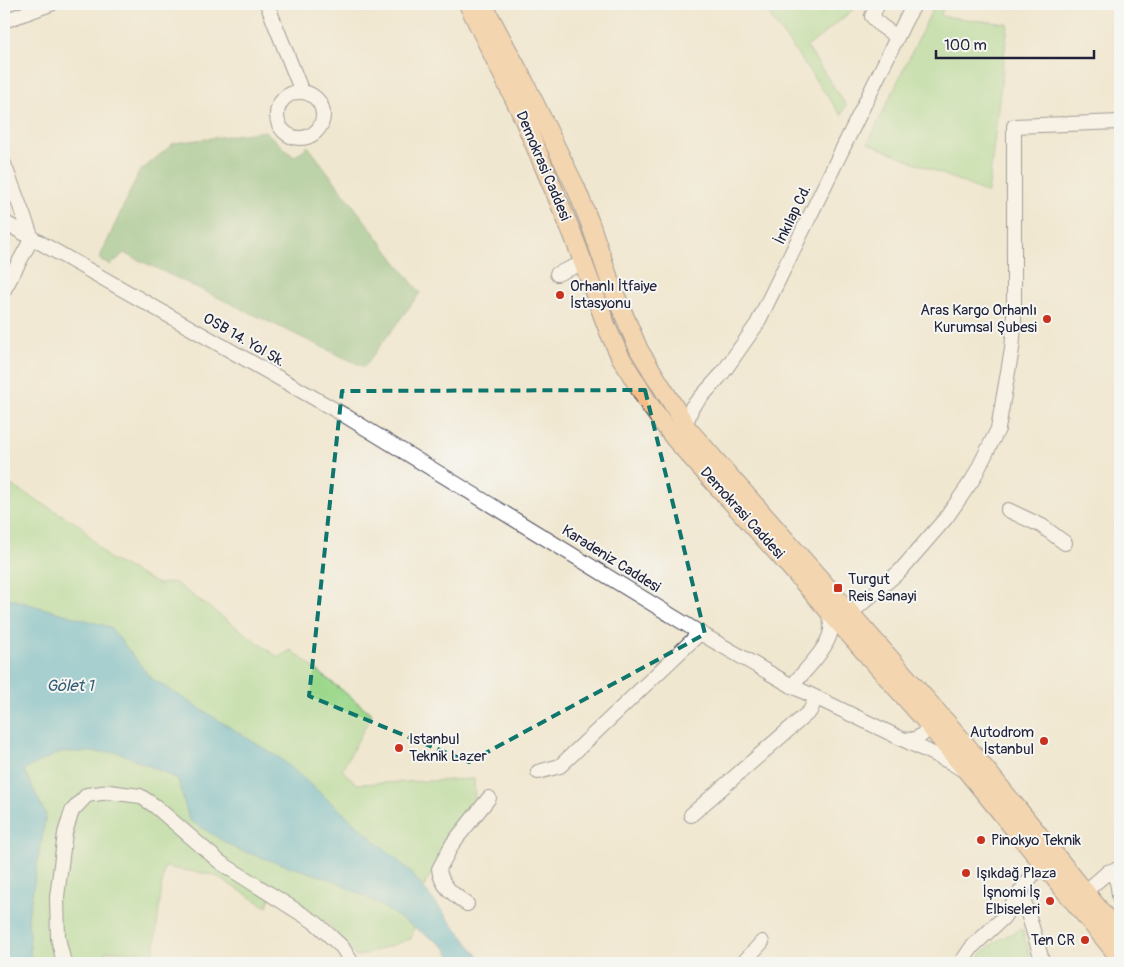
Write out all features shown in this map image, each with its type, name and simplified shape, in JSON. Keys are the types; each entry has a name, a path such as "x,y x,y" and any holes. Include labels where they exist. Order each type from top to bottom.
{"main road":[{"name":"Demokrasi Caddesi","path":"468,4 521,113 583,263 608,330 620,356 649,404 674,438 929,725 1120,958"},
{"name":"Demokrasi Caddesi","path":"483,4 524,81 576,188 596,238 612,287 639,350 688,429 962,740 1086,890 1120,935"},
{"path":"583,263 596,238"},
{"path":"649,404 666,408 688,429"}],"street":[{"path":"4,21 51,4"},
{"path":"268,4 302,92"},
{"path":"878,4 872,16 880,25 897,37"},
{"name":"İnkılap Cd.","path":"688,429 687,421 692,407 725,370 757,324 914,4"},
{"path":"851,613 900,571 946,518 973,480 998,429 1014,327 1014,126 1120,122"},
{"path":"4,164 32,238 4,290"},
{"name":"OSB 14. Yol Sk.","path":"4,222 344,415 506,513"},
{"path":"557,274 583,263"},
{"path":"666,395 678,404 685,405 701,397"},
{"path":"1008,510 1042,526 1065,543"},
{"name":"Karadeniz Caddesi","path":"506,513 700,633 792,686 896,738 952,763 974,780"},
{"path":"792,686 824,647 829,638 832,628 827,609"},
{"path":"538,772 560,766 700,633"},
{"path":"691,815 810,711 816,698"},
{"path":"896,738 915,739 921,736 929,725 931,712 925,698"},
{"path":"64,963 58,938 57,897 65,833 72,811 87,795 110,792 140,796 155,806 221,863 316,923 342,947 352,963"},
{"path":"467,904 446,886 442,880 439,868 453,843 489,798"},
{"path":"961,963 972,947 1003,918 1042,862"},
{"path":"1086,890 1114,870 1120,900"},
{"path":"1021,891 1043,963"},
{"path":"743,963 762,942"}],"highlighted area":[{"path":"645,390 705,634 469,762 309,696 342,391"}],"green space":[{"path":"761,4 860,4 807,47 846,105 841,115"},
{"path":"935,4 944,4 941,16 1008,24 988,193 868,143"},
{"path":"265,131 294,157 308,146 420,293 364,367 124,253 111,265 99,259 139,172 174,143"},
{"path":"4,481 81,526 108,558 158,584 174,582 278,657 291,650 372,714 342,770 357,784 474,779 475,805 426,882 411,939 356,957 327,922 273,889 267,907 214,875 164,867 154,952 106,951 105,963 31,963 29,936 4,935"},
{"path":"1022,929 1032,963 973,963 995,942"}],"water":[{"name":"Gölet 1","path":"4,597 110,627 151,678 281,759 409,870 484,963 454,963 445,947 375,902 333,880 238,850 189,820 178,779 118,752 61,752 24,770 46,815 28,917 31,963 4,963"}],"place":[{"name":"Orhanlı İtfaiye İstasyonu","path":"560,295"},
{"name":"Aras Kargo Orhanlı Kurumsal Şubesi","path":"1047,319"},
{"name":"Turgut Reis Sanayi","path":"838,588"},
{"name":"Autodrom İstanbul","path":"1044,741"},
{"name":"Istanbul Teknik Lazer","path":"399,748"},
{"name":"Pinokyo Teknik","path":"981,840"},
{"name":"Işıkdağ Plaza","path":"966,873"},
{"name":"İşnomi İş Elbiseleri","path":"1050,901"},
{"name":"Ten CR","path":"1085,940"}]}
